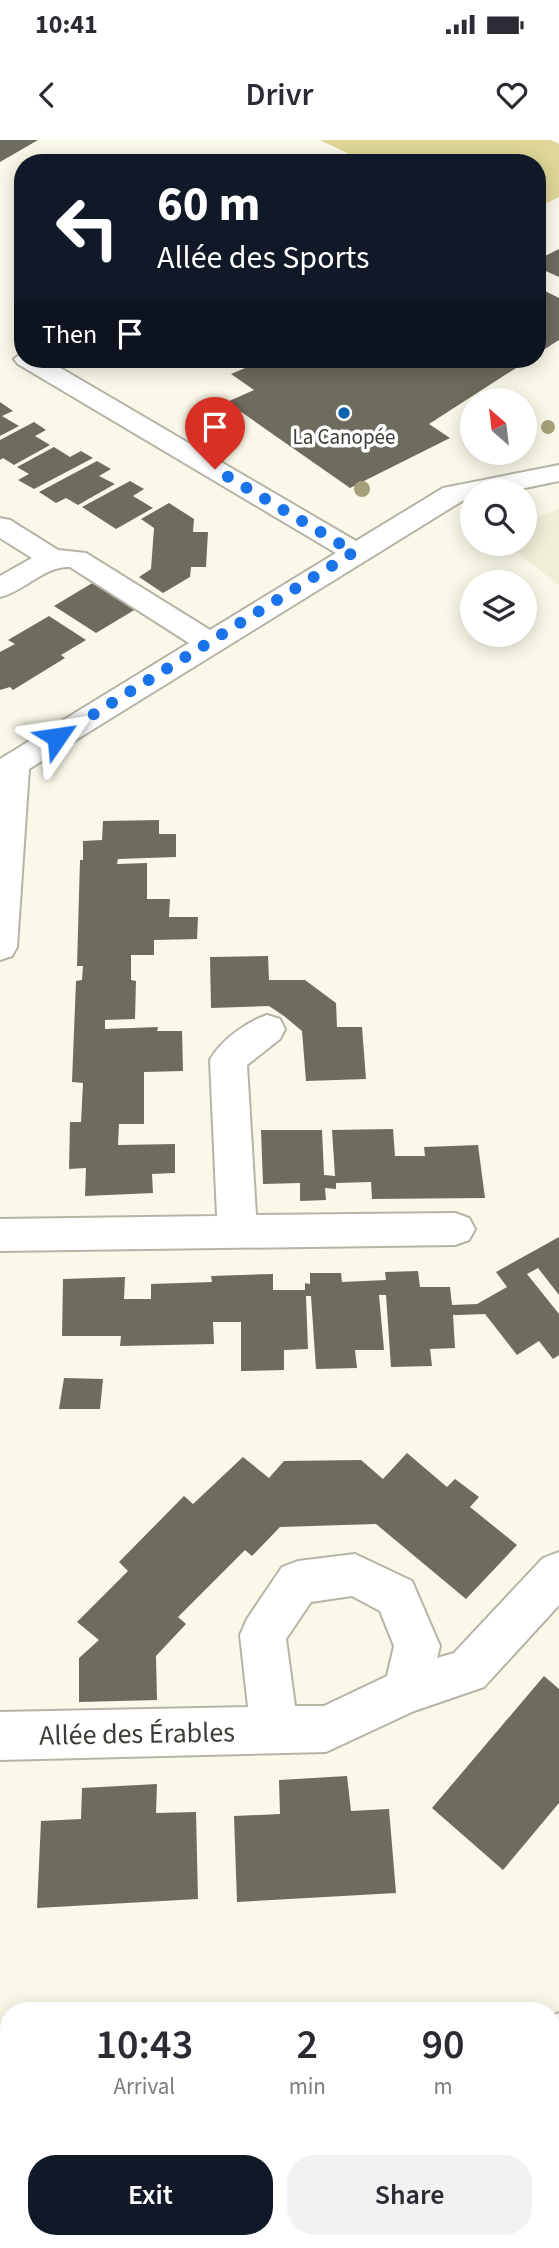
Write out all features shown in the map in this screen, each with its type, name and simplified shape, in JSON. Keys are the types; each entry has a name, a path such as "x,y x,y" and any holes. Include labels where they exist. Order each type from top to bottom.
{"street":[{"path":"42,368 354,552"},
{"path":"0,947 6,764 453,494 559,473"},
{"path":"0,526 52,558 76,559 209,642"},
{"path":"0,588 52,558"},
{"path":"237,1230 228,1060 267,1029"},
{"path":"0,1235 456,1229"},
{"name":"Allée des Érables","path":"0,1736 326,1729 406,1691 468,1671 559,1573"},
{"path":"274,1730 262,1635 298,1582 355,1575 396,1596 417,1646 406,1691"}],"shaded area":[{"path":"320,140 550,140 559,144 559,197 546,204 546,154 349,154"},
{"path":"559,509 559,585 521,556 537,556 537,517"}],"building":[{"path":"0,140 38,140 0,162"},
{"path":"559,249 559,277 546,271 546,256"},
{"path":"546,292 559,298 559,340 546,348"},
{"name":"La Canopée","path":"245,368 516,368 485,388 460,388 460,404 429,424 450,438 350,488 227,402 254,390 231,374"},
{"path":"0,402 13,411 2,416 19,426 0,436"},
{"path":"34,422 46,430 35,436 50,445 14,465 3,458 0,460 0,440"},
{"path":"54,447 70,457 81,451 93,458 34,489 18,480 29,474 17,467"},
{"path":"97,461 111,469 99,476 115,484 78,505 66,498 56,503 39,492"},
{"path":"130,481 144,489 133,496 153,508 116,529 82,507"},
{"path":"169,503 194,519 193,532 208,532 206,567 191,567 190,577 163,593 139,577 151,569 154,528 141,519"},
{"path":"94,582 136,609 96,633 54,606"},
{"path":"49,616 86,640 61,655 65,658 13,690 10,687 0,690 0,652 15,644 8,640"},
{"path":"159,820 159,834 176,834 176,857 118,859 117,864 147,863 147,899 170,899 169,917 198,917 197,939 154,940 154,955 131,955 131,980 136,981 135,1019 105,1020 105,1029 158,1027 157,1031 182,1031 183,1071 144,1072 144,1124 119,1124 118,1145 175,1144 175,1173 152,1174 153,1193 85,1196 86,1168 69,1169 70,1122 81,1122 83,1083 72,1082 76,981 82,980 83,966 77,966 83,841 102,840 103,821"},
{"path":"268,956 269,980 305,980 336,1003 337,1027 362,1027 366,1079 306,1081 302,1031 284,1016 269,1006 211,1008 210,957"},
{"path":"393,1129 395,1156 425,1156 424,1147 478,1145 485,1198 372,1199 371,1182 336,1183 336,1189 325,1188 326,1200 300,1201 300,1183 263,1184 261,1130 322,1130 324,1175 335,1176 332,1130"},
{"path":"559,1237 559,1295 538,1268 527,1274 559,1314 559,1355 553,1359 539,1341 517,1355 485,1314 453,1315 455,1348 430,1349 432,1366 391,1367 386,1295 379,1295 384,1350 355,1350 357,1368 316,1369 311,1296 306,1296 308,1349 284,1350 284,1370 241,1371 241,1322 213,1322 214,1344 120,1346 121,1336 62,1336 63,1279 125,1277 124,1299 151,1299 151,1284 212,1282 211,1276 273,1274 273,1290 305,1290 305,1283 310,1284 310,1273 341,1273 342,1282 386,1280 385,1272 418,1271 420,1287 450,1287 452,1305 477,1304 507,1287 496,1272"},
{"path":"64,1378 103,1379 100,1409 59,1409"},
{"path":"407,1453 447,1487 455,1479 479,1497 470,1507 517,1545 466,1599 376,1524 280,1527 252,1556 245,1550 178,1617 186,1624 156,1656 157,1700 79,1702 79,1658 99,1640 77,1622 128,1571 119,1562 184,1496 193,1504 243,1457 269,1478 284,1461 361,1460 383,1479"},
{"path":"544,1676 559,1689 559,1803 503,1870 432,1808"},
{"path":"347,1776 351,1811 389,1809 396,1893 237,1902 234,1816 280,1814 279,1780"},
{"path":"157,1784 156,1813 196,1812 198,1899 37,1908 41,1821 81,1819 82,1788"}],"place":[{"name":"La Canopée","path":"344,413"}],"route":[{"path":"57,737 354,552 215,469"}]}
